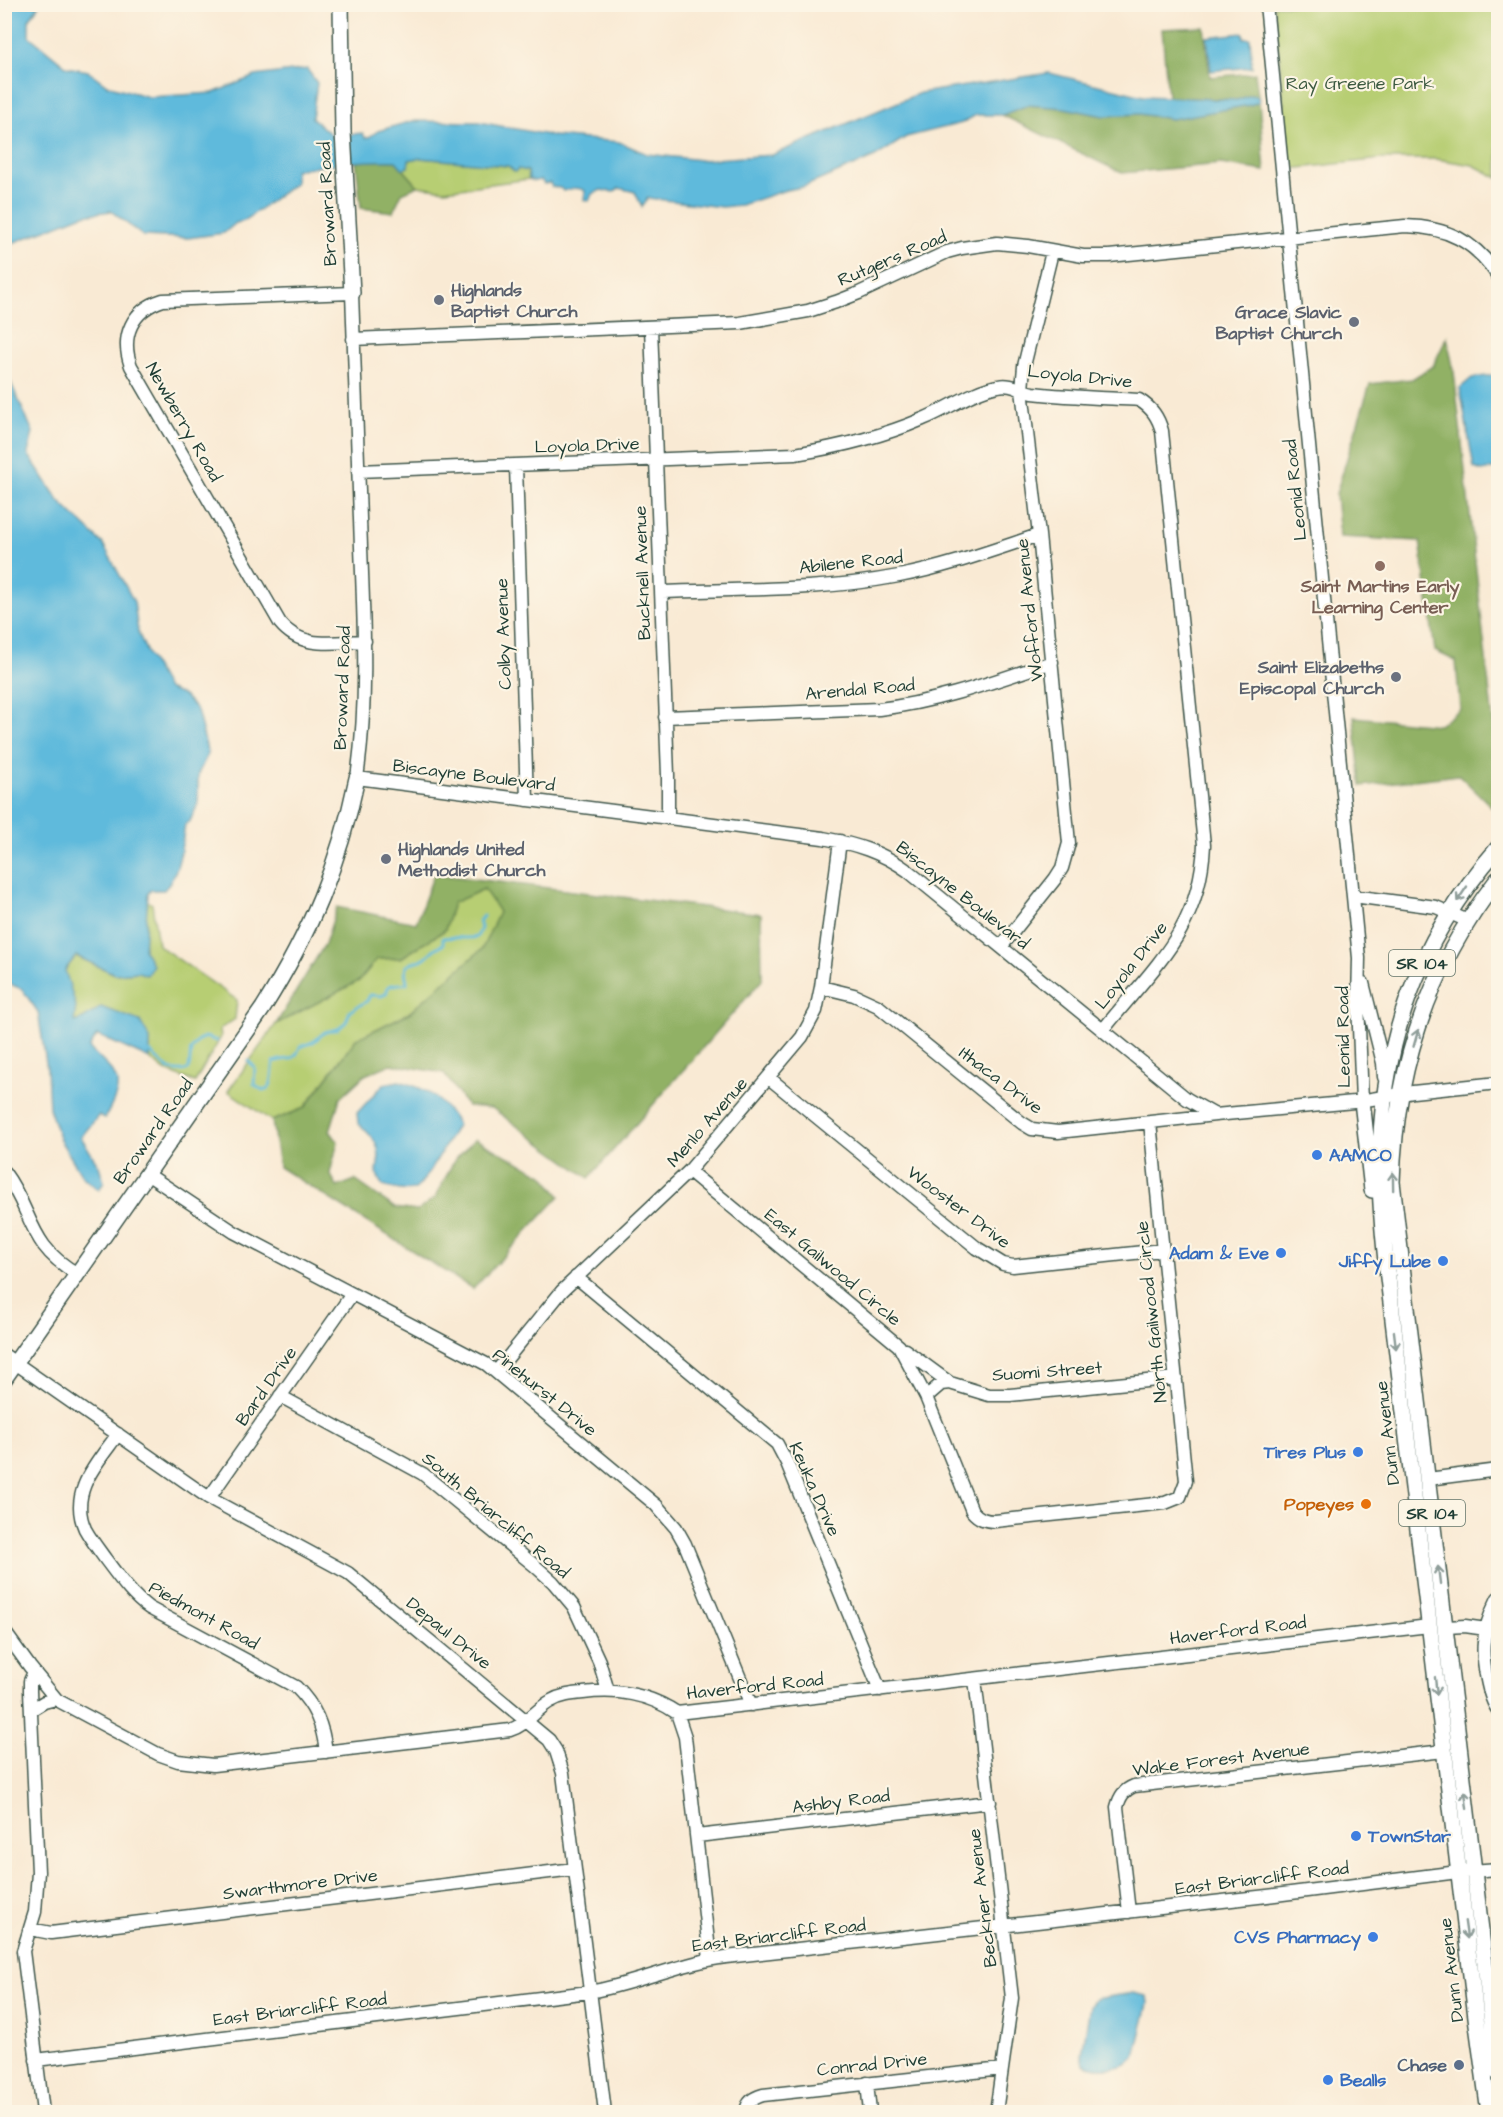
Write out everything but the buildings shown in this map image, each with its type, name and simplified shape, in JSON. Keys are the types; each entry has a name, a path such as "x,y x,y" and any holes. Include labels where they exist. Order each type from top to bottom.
{"main road":[{"name":"Broward Road","path":"341,4 344,164 352,293"},
{"name":"Broward Road","path":"4,1379 10,1359 78,1274 263,1008 298,949 320,902 340,848 357,778"},
{"name":"Dunn Avenue","path":"1498,848 1450,912 1425,956 1402,1011 1390,1054 1396,1122 1392,1182 1398,1242 1498,2073"},
{"name":"Dunn Avenue","path":"1490,2112 1458,1872 1389,1289 1380,1175 1381,1134 1434,984 1468,921 1498,879"},
{"path":"1362,1101 1379,1245 1386,1261"},
{"path":"1389,1289 1398,1296 1404,1318 1409,1324"},
{"path":"1408,1449 1415,1454 1421,1474 1428,1479"},
{"path":"1427,1607 1434,1611 1439,1626 1446,1628"},
{"path":"1429,1626 1436,1630 1442,1648 1449,1654"}],"street":[{"name":"Leonid Road","path":"1266,4 1360,972 1393,1095"},
{"name":"Rutgers Road","path":"353,339 740,323 808,311 859,293 925,261 962,248 1005,243 1083,256 1109,256 1405,225 1423,226 1452,234 1467,243 1480,253 1498,276"},
{"name":"Wofford Avenue","path":"1001,947 1055,879 1062,868 1069,843 1039,535 1022,390 1024,366 1052,252"},
{"name":"Broward Road","path":"352,293 365,641 365,700 357,778"},
{"name":"Newberry Road","path":"352,293 163,300 143,309 137,315 128,331 126,348 131,366 280,623 288,633 311,643 365,641"},
{"name":"Bucknell Avenue","path":"651,327 668,818"},
{"name":"Loyola Drive","path":"358,471 767,456 825,449 865,440 907,426 986,389 1012,385 1031,393 1139,400 1148,405 1154,412 1162,431 1204,845 1194,904 1180,934 1103,1030"},
{"name":"Colby Avenue","path":"516,466 527,801"},
{"name":"Abilene Road","path":"661,592 830,585 875,580 944,566 1039,535"},
{"name":"Arendal Road","path":"665,717 879,709 904,706 958,693 1052,663"},
{"name":"Biscayne Boulevard","path":"357,778 840,841 867,848 894,861 1187,1099 1215,1115"},
{"name":"Menlo Avenue","path":"496,1372 562,1291 689,1171 769,1078 811,1023 821,987 840,841"},
{"path":"1353,896 1437,906 1468,921"},
{"name":"Leonid Road","path":"1360,972 1358,1002 1362,1101"},
{"name":"Ithaca Drive","path":"821,987 854,995 878,1006 985,1094 1032,1129 1058,1132 1215,1115"},
{"name":"Wooster Drive","path":"769,1078 977,1248 1003,1264 1013,1266 1162,1250"},
{"path":"1215,1115 1362,1101 1393,1095 1498,1083"},
{"name":"North Gailwood Circle","path":"1150,1122 1186,1481 1180,1497"},
{"name":"East Gailwood Circle","path":"689,1171 899,1346 926,1397 972,1511 982,1520 995,1521 1165,1503 1180,1497"},
{"path":"4,1172 41,1244 58,1261 78,1274"},
{"name":"Pinehurst Drive","path":"147,1174 234,1232 486,1364 656,1505 676,1528 685,1544 751,1705"},
{"name":"Keuka Drive","path":"576,1277 777,1444 788,1463 880,1690"},
{"name":"Bard Drive","path":"209,1498 352,1294"},
{"name":"Suomi Street","path":"899,1346 950,1383 989,1395 1010,1395 1176,1378"},
{"name":"Depaul Drive","path":"10,1359 209,1498 348,1573 549,1740 562,1766 604,2112"},
{"path":"926,1397 941,1384 950,1383"},
{"name":"South Briarcliff Road","path":"280,1396 423,1474 553,1582 574,1607 599,1661 608,1691"},
{"name":"Piedmont Road","path":"118,1434 88,1476 81,1494 80,1513 89,1536 128,1590 142,1604 296,1687 312,1705 318,1716 326,1752"},
{"path":"1428,1479 1498,1470"},
{"path":"1498,1598 1486,1629 1484,1643 1489,1692 1498,1710"},
{"name":"Haverford Road","path":"4,1631 56,1699 142,1746 178,1761 226,1765 510,1730 520,1727 549,1702 565,1695 623,1692 651,1698 677,1713 1429,1626"},
{"path":"1446,1628 1464,1626 1486,1629"},
{"path":"34,1672 30,1681 38,1872 35,1906 23,1951 43,2112"},
{"name":"Beckner Avenue","path":"975,1679 1012,1998 996,2112"},
{"path":"31,1710 44,1702 56,1699"},
{"path":"677,1713 685,1737 710,1959"},
{"name":"Wake Forest Avenue","path":"1129,1912 1116,1807 1119,1799 1128,1789 1134,1786 1444,1751"},
{"name":"Ashby Road","path":"697,1836 990,1802"},
{"name":"Swarthmore Drive","path":"30,1929 51,1932 574,1869"},
{"name":"East Briarcliff Road","path":"36,2060 590,1992 710,1959 1498,1869"},
{"name":"Conrad Drive","path":"747,2108 754,2098 762,2095 1002,2069"},
{"path":"867,2083 870,2112"}],"green space":[{"name":"Ray Greene Park","path":"1274,5 1498,5 1498,178 1473,165 1436,159 1382,159 1290,169"},
{"path":"1204,27 1210,77 1255,73 1258,96 1251,95 1237,100 1168,97 1162,29"},
{"path":"1259,102 1265,171 1221,164 1122,173 1002,115 1028,105 1064,108 1104,116 1139,114 1172,119"},
{"path":"420,158 508,166 528,171 529,179 445,190 418,186 403,169 408,167 408,159"},
{"path":"356,161 396,161 418,186 402,193 393,212 361,208"},
{"path":"1447,337 1454,372 1494,731 1498,731 1498,813 1459,775 1361,786 1354,717 1439,725 1460,709 1456,661 1435,651 1420,541 1340,537 1336,494 1370,384 1412,379 1433,366"},
{"path":"434,874 761,914 762,980 589,1178 492,1108 467,1106 444,1073 391,1064 365,1075 340,1098 330,1131 338,1142 330,1173 337,1187 355,1180 395,1208 417,1211 435,1198 454,1161 475,1139 543,1175 560,1196 473,1289 279,1167 272,1121 305,1108 356,1039 409,1013 482,949 499,912 484,889 453,903 445,930 401,958 377,959 359,981 276,1024 325,944 337,907 416,923"},
{"path":"484,889 500,912 482,949 409,1013 356,1039 304,1108 272,1121 228,1091 276,1024 359,981 377,959 401,958 445,930 452,903"},
{"path":"146,900 152,904 158,945 237,1000 235,1019 220,1029 221,1037 195,1082 165,1071 150,1059 150,1039 101,1007 73,1023 65,970 76,956 115,974 138,972 144,950"}],"water":[{"path":"5,5 39,5 29,20 29,36 67,67 88,71 107,85 149,97 213,93 255,76 307,69 317,83 312,118 333,136 363,133 365,138 378,131 412,121 479,122 554,136 619,142 647,154 701,160 772,155 920,93 1049,73 1143,96 1237,100 1251,95 1258,96 1259,102 1172,119 1139,114 1104,116 1064,108 1028,105 1002,115 976,115 962,123 906,137 875,157 803,187 786,190 741,205 722,207 648,198 642,207 635,192 619,188 614,192 601,190 592,194 589,201 584,200 585,191 583,190 574,188 564,191 552,187 550,183 544,184 541,180 529,179 528,171 518,169 515,172 508,166 420,158 409,160 408,167 403,169 396,161 333,164 295,170 295,183 224,233 188,238 143,236 111,211 83,215 5,246"},
{"path":"1243,33 1244,38 1250,38 1252,67 1211,71 1207,37"},
{"path":"5,370 33,432 28,454 59,501 103,544 134,602 138,632 167,689 184,696 197,710 208,754 198,774 198,804 190,821 185,825 179,860 173,876 164,890 151,890 148,893 144,950 153,965 147,975 138,972 115,974 76,956 65,970 76,1006 74,1022 101,1007 140,1021 150,1039 150,1059 97,1035 89,1048 113,1072 117,1086 112,1105 105,1118 99,1115 81,1137 99,1166 104,1182 99,1190 83,1177 60,1140 49,1108 47,1069 38,1012 22,989 5,982"},
{"path":"1494,375 1498,380 1498,468 1482,471 1474,468 1460,388 1472,378"},
{"path":"399,1081 418,1087 439,1100 457,1123 419,1186 407,1190 383,1186 377,1171 379,1154 377,1145 358,1123 357,1113 384,1084"},
{"path":"1133,1993 1147,1996 1148,2004 1135,2057 1124,2065 1111,2068 1097,2068 1084,2064 1082,2055 1090,2006 1095,1999"}],"waterway":[{"path":"249,1061 255,1068 254,1084 266,1090 271,1084 274,1062 292,1058 300,1047 313,1042 325,1032 338,1029 346,1022 350,1011 367,1001 370,995 381,996 386,994 388,987 407,983 405,972 407,965 423,959 437,947 443,945 443,938 477,937 481,928 479,921 483,916"},
{"path":"150,1052 168,1068 183,1071 189,1069 191,1050 198,1040 205,1037 217,1041"}],"place":[{"name":"Highlands Baptist Church","path":"439,300"},
{"name":"Grace Slavic Baptist Church","path":"1354,322"},
{"name":"Saint Martins Early Learning Center","path":"1380,566"},
{"name":"Saint Elizabeths Episcopal Church","path":"1396,677"},
{"name":"Highlands United Methodist Church","path":"386,859"},
{"name":"AAMCO","path":"1317,1155"},
{"name":"Adam & Eve","path":"1281,1253"},
{"name":"Jiffy Lube","path":"1443,1261"},
{"name":"Tires Plus","path":"1358,1452"},
{"name":"Popeyes","path":"1366,1504"},
{"name":"TownStar","path":"1356,1836"},
{"name":"CVS Pharmacy","path":"1373,1937"},
{"name":"Chase","path":"1459,2065"},
{"name":"Bealls","path":"1328,2080"}]}
